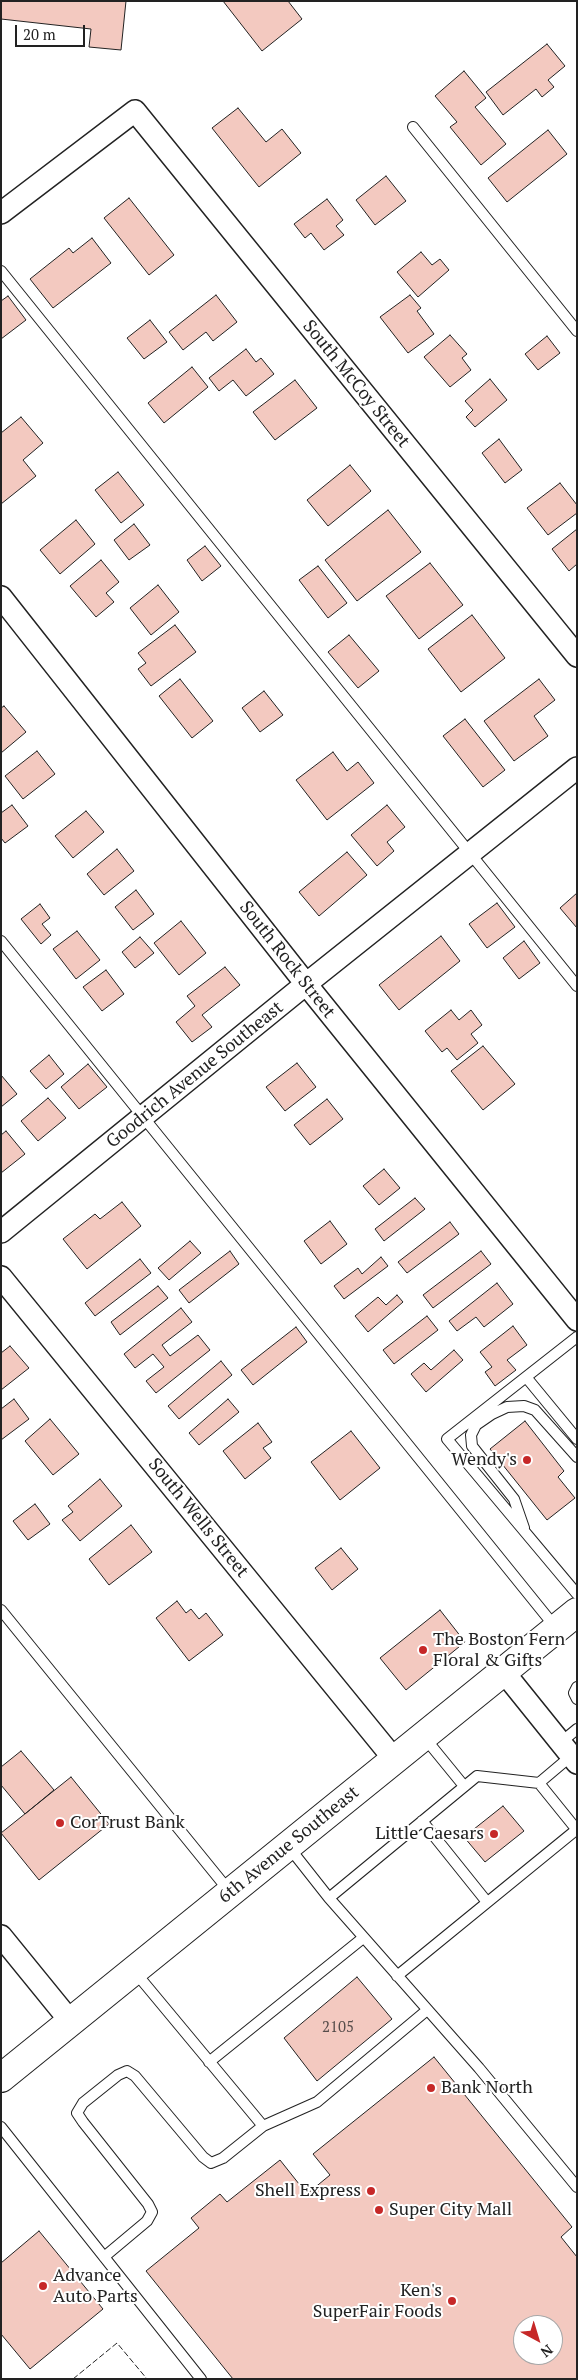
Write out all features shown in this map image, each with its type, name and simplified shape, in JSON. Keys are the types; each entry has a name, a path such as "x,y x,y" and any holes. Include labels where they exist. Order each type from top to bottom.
{"highway":[{"name":"6th Avenue Southeast","path":"1,2078 567,1621"}],"street":[{"name":"South McCoy Street","path":"1,213 135,111 577,656"},
{"name":"South Rock Street","path":"1,597 306,984 577,1320"},
{"name":"Goodrich Avenue Southeast","path":"1,1232 306,984 577,768"},
{"name":"South Wells Street","path":"1,1277 394,1759"},
{"path":"503,1671 570,1754"},
{"path":"1,1936 71,2022"}],"lane":[{"path":"413,127 577,330"},
{"path":"1,271 471,852 577,986"},
{"path":"1,941 144,1116 567,1621"},
{"path":"577,1337 446,1439 577,1594"},
{"path":"526,1377 577,1439"},
{"path":"526,1534 514,1499 472,1446 471,1435 476,1426 492,1414 507,1407 524,1406 535,1410 577,1457"},
{"path":"1,1610 230,1893"},
{"path":"577,1687 574,1693 577,1699"},
{"path":"539,1783 570,1754 577,1729"},
{"path":"423,1736 464,1786"},
{"path":"329,1898 477,1776 539,1783 576,1830 397,1976"},
{"path":"422,1821 487,1902"},
{"path":"288,1846 329,1898 426,2011 479,2068 577,2187"},
{"path":"209,2062 363,1938"},
{"path":"133,1971 262,2126"},
{"path":"104,2257 146,2222 152,2212 148,2204 82,2122 77,2113 90,2097 118,2075 127,2071 135,2076 203,2157 211,2163 223,2158 262,2126 317,2102 426,2011"},
{"path":"1,2127 201,2379"}],"building":[{"path":"1,1 126,1 121,50 89,47 91,29 1,19"},
{"path":"223,1 288,1 302,19 262,51"},
{"path":"547,44 565,66 548,80 554,87 542,97 536,89 503,115 486,92"},
{"path":"464,71 486,98 475,107 506,144 481,165 450,127 457,122 435,96"},
{"path":"238,108 266,142 282,129 301,153 259,187 212,128"},
{"path":"548,130 567,154 507,202 488,178"},
{"path":"386,176 406,201 375,225 356,200"},
{"path":"129,198 174,255 149,275 104,218"},
{"path":"327,199 343,220 336,226 344,235 324,250 311,233 305,238 294,224"},
{"path":"92,238 111,263 53,308 30,279 69,248 73,253"},
{"path":"421,252 432,265 440,259 449,270 418,297 397,272"},
{"path":"216,295 237,322 213,341 206,332 183,350 169,332"},
{"path":"410,295 421,308 417,311 434,334 408,353 380,317"},
{"path":"8,296 26,320 1,339 1,301"},
{"path":"150,320 167,342 144,359 127,338"},
{"path":"450,335 467,354 462,358 471,370 450,387 424,357"},
{"path":"547,336 560,353 538,370 525,354"},
{"path":"246,349 256,362 261,358 274,374 246,396 233,380 219,391 209,378"},
{"path":"192,367 208,387 164,423 148,403"},
{"path":"490,379 507,400 475,427 466,417 473,410 465,401"},
{"path":"295,380 317,408 275,440 253,412"},
{"path":"21,417 43,443 23,460 36,476 1,504 1,433"},
{"path":"499,439 522,470 505,483 482,453"},
{"path":"350,465 371,491 328,526 307,500"},
{"path":"118,472 144,505 121,523 95,490"},
{"path":"560,483 577,505 577,513 548,535 527,508"},
{"path":"388,510 421,552 357,601 325,560"},
{"path":"76,520 95,544 60,574 40,550"},
{"path":"134,524 150,545 129,560 114,540"},
{"path":"577,529 577,564 569,571 552,549"},
{"path":"205,546 221,566 202,581 187,560"},
{"path":"101,560 119,582 106,593 114,602 96,617 70,586"},
{"path":"430,563 463,605 419,639 386,596"},
{"path":"318,566 347,603 328,618 299,580"},
{"path":"158,585 179,612 151,635 130,608"},
{"path":"472,615 505,658 461,692 428,649"},
{"path":"175,625 196,652 151,686 138,669 146,663 138,653"},
{"path":"349,635 379,671 358,688 328,652"},
{"path":"180,679 213,721 192,738 159,696"},
{"path":"539,679 555,700 534,716 548,736 514,761 484,721"},
{"path":"264,691 283,715 260,732 242,708"},
{"path":"4,706 26,732 1,753 1,708"},
{"path":"465,719 505,770 483,787 443,736"},
{"path":"37,751 55,774 23,799 5,776"},
{"path":"333,752 347,771 358,762 374,783 327,820 296,780"},
{"path":"12,805 28,826 5,843 1,838 1,813"},
{"path":"387,805 405,827 387,842 394,851 377,866 351,835"},
{"path":"86,811 104,832 73,858 55,836"},
{"path":"117,849 134,871 104,895 87,874"},
{"path":"347,852 367,875 319,916 299,892"},
{"path":"136,890 154,914 133,930 115,907"},
{"path":"577,893 577,928 560,908"},
{"path":"497,903 515,927 487,948 469,924"},
{"path":"40,904 50,918 42,924 51,935 41,944 21,919"},
{"path":"181,921 206,953 179,975 154,943"},
{"path":"77,931 100,960 76,979 53,949"},
{"path":"441,936 460,961 399,1010 379,985"},
{"path":"140,937 154,953 135,968 122,952"},
{"path":"524,941 540,963 519,979 503,958"},
{"path":"225,967 240,985 202,1015 212,1027 192,1042 176,1022 195,1006 187,996"},
{"path":"106,970 124,994 102,1011 83,987"},
{"path":"451,1010 459,1020 471,1010 482,1025 471,1034 478,1043 457,1060 447,1048 442,1052 425,1031"},
{"path":"483,1046 515,1084 483,1110 451,1071"},
{"path":"49,1055 64,1074 46,1089 30,1071"},
{"path":"297,1063 316,1087 285,1111 266,1087"},
{"path":"88,1064 107,1087 79,1109 61,1087"},
{"path":"1,1075 17,1094 1,1107"},
{"path":"48,1098 66,1118 38,1141 21,1121"},
{"path":"327,1099 343,1119 310,1145 294,1125"},
{"path":"6,1131 25,1154 1,1173 1,1135"},
{"path":"384,1169 400,1188 379,1205 363,1186"},
{"path":"415,1198 425,1209 384,1241 375,1229"},
{"path":"122,1202 141,1226 87,1269 63,1239 95,1214 100,1219"},
{"path":"330,1221 347,1244 321,1264 304,1241"},
{"path":"450,1222 459,1234 407,1273 398,1262"},
{"path":"190,1241 201,1253 169,1280 158,1268"},
{"path":"230,1251 239,1264 189,1303 179,1290"},
{"path":"481,1251 491,1264 433,1308 423,1295"},
{"path":"381,1257 388,1266 344,1299 334,1286 358,1268 362,1274"},
{"path":"140,1259 151,1273 95,1316 85,1303"},
{"path":"497,1283 513,1304 484,1327 476,1317 457,1331 449,1321"},
{"path":"158,1286 168,1298 120,1335 111,1322"},
{"path":"397,1295 403,1302 368,1332 355,1316 378,1297 386,1305"},
{"path":"181,1308 192,1322 162,1345 170,1356 198,1335 210,1350 156,1393 146,1381 164,1367 153,1354 135,1368 124,1354"},
{"path":"427,1316 438,1330 394,1364 383,1350"},
{"path":"513,1326 527,1345 507,1360 516,1370 495,1386 485,1372 492,1367 480,1352"},
{"path":"296,1327 307,1342 253,1385 241,1370"},
{"path":"10,1346 29,1368 1,1390 1,1353"},
{"path":"454,1350 463,1360 426,1392 411,1374 424,1363 431,1370"},
{"path":"221,1361 232,1375 179,1419 168,1406"},
{"path":"14,1399 29,1419 1,1440 1,1409"},
{"path":"228,1399 239,1412 199,1445 189,1433"},
{"path":"50,1419 79,1454 53,1475 25,1441"},
{"name":"Wendy's","path":"525,1421 564,1471 558,1477 575,1498 547,1520 490,1449"},
{"path":"258,1423 272,1442 263,1448 271,1458 245,1479 223,1451"},
{"path":"351,1431 380,1468 340,1500 311,1462"},
{"path":"100,1479 122,1506 80,1541 62,1520 73,1512 68,1506"},
{"path":"35,1504 50,1524 28,1540 13,1521"},
{"path":"131,1525 152,1552 109,1585 89,1559"},
{"path":"341,1548 358,1569 332,1590 315,1568"},
{"path":"177,1601 186,1613 191,1609 199,1619 206,1613 223,1635 189,1661 156,1618"},
{"name":"The Boston Fern Floral & Gifts","path":"440,1610 465,1642 406,1690 380,1658"},
{"path":"21,1751 54,1790 25,1814 1,1785 1,1767"},
{"path":"71,1777 109,1824 39,1880 1,1833"},
{"name":"Little Caesars","path":"503,1806 524,1831 485,1862 464,1837"},
{"path":"357,1977 392,2019 317,2081 284,2038"},
{"name":"Super City Mall","path":"434,2057 572,2227 561,2237 577,2257 577,2379 233,2379 146,2271 199,2228 191,2218 220,2194 227,2202 280,2160 307,2194 330,2175 313,2154"},
{"name":"Advance Auto Parts","path":"39,2231 103,2309 30,2369 1,2334 1,2263"}],"fence":[{"path":"73,2379 117,2343 147,2379"}],"place":[{"name":"Wendy's","path":"527,1460"},
{"name":"The Boston Fern Floral & Gifts","path":"423,1650"},
{"name":"CorTrust Bank","path":"60,1823"},
{"name":"Little Caesars","path":"494,1834"},
{"name":"Bank North","path":"431,2088"},
{"name":"Shell Express","path":"371,2191"},
{"name":"Super City Mall","path":"379,2210"},
{"name":"Advance Auto Parts","path":"43,2286"},
{"name":"Ken's SuperFair Foods","path":"452,2301"}]}
